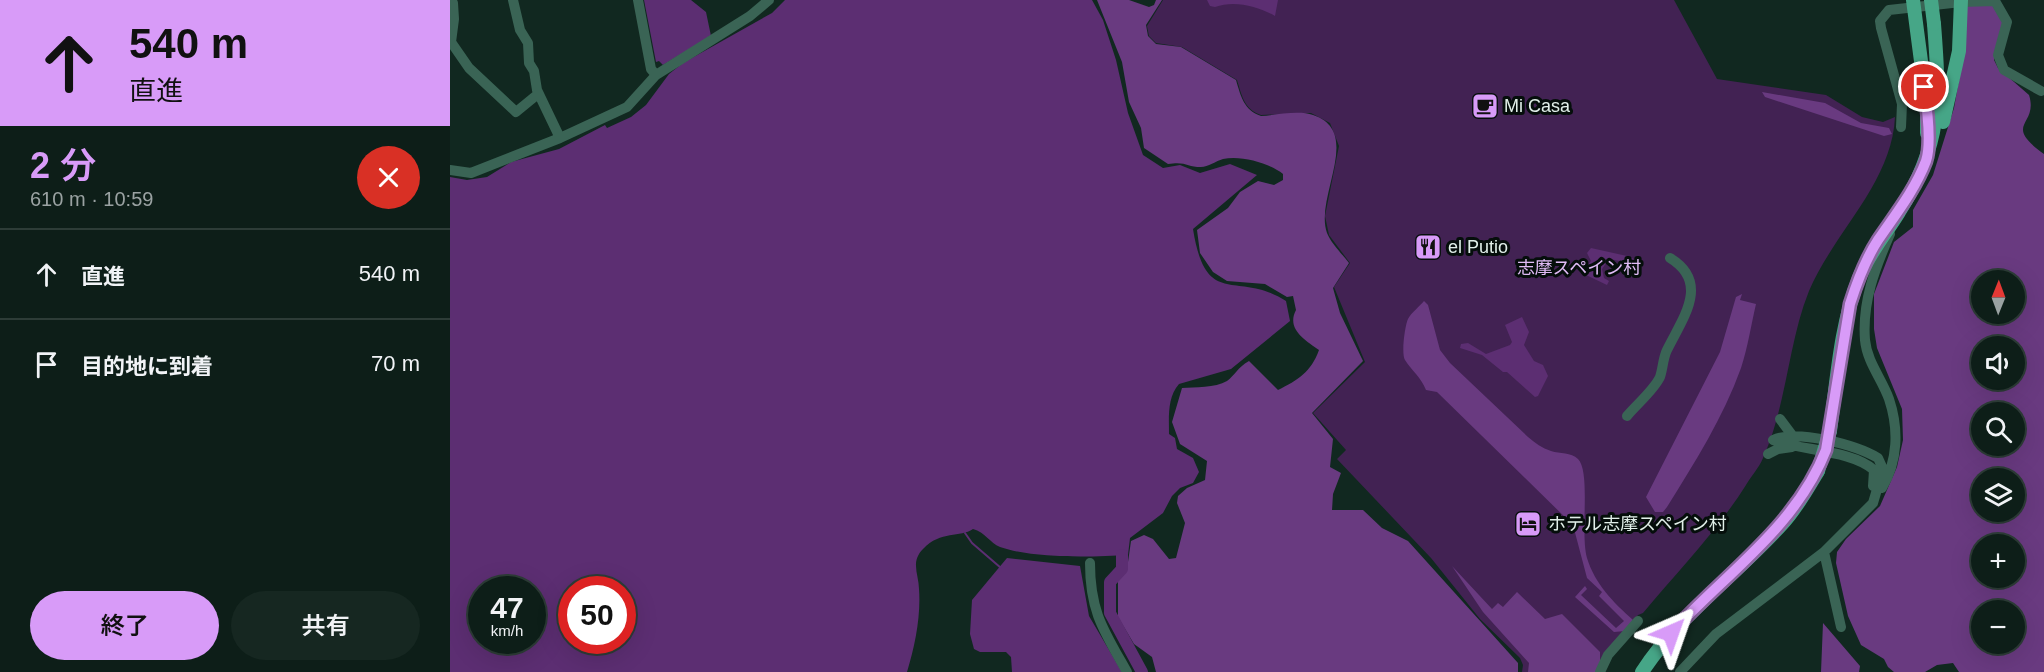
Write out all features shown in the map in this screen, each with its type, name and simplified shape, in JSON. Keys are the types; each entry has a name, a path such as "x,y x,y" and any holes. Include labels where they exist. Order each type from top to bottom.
{"main road":[{"path":"1926,159 1938,111 1939,87 1931,0"},
{"path":"1642,672 1671,633 1694,608 1782,525 1802,499 1818,471 1830,431 1850,304 1866,262 1899,212 1926,159 1938,142 1959,51 1961,1"},
{"path":"1913,3 1927,108 1926,159"}],"street":[{"path":"513,0 520,30 528,43 529,63 534,71 538,94 560,138"},
{"path":"638,0 651,69 656,75"},
{"path":"450,170 471,173 560,138 632,104 656,75 750,16 769,0"},
{"path":"1901,127 1902,104 1880,21 1884,12 1913,3 1995,1 2007,22 2006,34 1998,55 2004,70 2040,91"},
{"path":"454,2 451,42 469,68 516,112 538,94"},
{"path":"1680,672 1716,634 1824,552 1873,503 1889,475 1895,452 1896,431 1889,399 1869,360 1865,340 1866,308 1870,283 1899,212"},
{"path":"1627,416 1659,379 1667,351 1677,335 1692,298 1687,272 1670,258"},
{"path":"1780,419 1792,441"},
{"path":"1859,460 1878,458 1888,450 1896,431"},
{"path":"1773,440 1782,435 1792,441 1859,460 1874,470 1875,479 1861,515"},
{"path":"1768,454 1792,441 1846,445 1878,458 1883,469 1873,503"},
{"path":"1824,552 1841,627"},
{"path":"1090,563 1090,590 1097,618 1127,672"},
{"path":"1600,672 1608,655 1638,621"}],"green space":[{"name":"志摩スペイン村","path":"1163,0 1674,0 1717,79 1826,95 1862,117 1883,122 1895,117 1884,164 1809,291 1796,332 1783,396 1771,438 1761,462 1723,518 1643,613 1638,615 1598,672 1522,672 1523,665 1520,658 1480,619 1431,558 1337,459 1346,450 1313,413 1365,362 1334,287 1350,263 1329,235 1325,216 1339,146 1330,123 1311,113 1261,115 1247,106 1237,80 1182,47 1156,43 1149,36 1147,26"}],"shaded area":[{"path":"644,0 691,0 706,12 711,36 663,65 659,61 656,62"},
{"path":"785,0 1092,0 1103,20 1116,60 1128,113 1143,155 1163,168 1180,165 1200,173 1230,164 1257,175 1193,229 1199,254 1206,270 1215,279 1226,284 1268,292 1286,301 1290,321 1231,369 1179,384 1175,389 1170,408 1169,434 1175,438 1177,449 1193,458 1199,472 1193,483 1180,488 1172,496 1163,513 1130,538 1128,555 1081,557 1029,554 1000,547 973,529 937,539 923,549 917,559 919,610 915,641 907,672 450,672 450,177 467,180 487,177 511,162 559,149 605,125 607,128 631,117 646,105 669,74 683,63 772,13"},
{"path":"1097,0 1129,0 1149,7 1154,5 1156,0 1162,0 1146,25 1148,36 1156,44 1181,47 1236,80 1244,102 1261,116 1307,114 1328,123 1335,136 1336,150 1326,202 1327,233 1349,263 1333,288 1340,313 1363,361 1312,413 1333,439 1330,467 1341,473 1333,494 1332,510 1363,510 1382,528 1408,541 1518,663 1518,672 1156,672 1152,657 1134,644 1118,617 1118,581 1127,569 1131,541 1144,535 1153,539 1169,559 1176,558 1185,523 1177,503 1178,496 1187,488 1205,480 1207,461 1180,444 1172,422 1182,388 1205,387 1227,381 1249,361 1278,390 1303,374 1316,358 1319,350 1303,338 1295,328 1293,323 1296,310 1293,296 1287,297 1265,284 1227,281 1213,272 1200,253 1197,230 1228,208 1240,192 1258,181 1274,185 1283,180 1283,174 1263,163 1238,158 1223,159 1201,167 1179,163 1168,164 1144,148 1141,128 1129,102 1122,62"},
{"path":"1207,0 1278,0 1275,16 1246,5 1210,6"},
{"path":"1967,6 1993,6 2004,22 1994,60 1998,68 2029,95 2030,113 2023,130 2031,144 2044,154 2044,672 1959,672 1953,663 1937,665 1925,672 1894,672 1884,659 1861,645 1848,616 1836,563 1837,552 1846,539 1880,506 1897,467 1903,440 1902,409 1877,348 1874,329 1874,294 1894,242 1913,227 1913,210 1933,175 1954,108 1964,52"},
{"path":"1762,92 1825,103 1861,123 1889,128 1892,134 1884,136 1765,97"},
{"path":"1591,248 1627,256 1639,261 1641,266 1625,270 1620,261 1609,259 1602,269 1604,278 1609,281 1607,285 1584,274 1591,261 1587,253"},
{"path":"1742,294 1740,300 1756,304 1748,344 1734,386 1708,439 1667,507 1663,512 1655,512 1646,497 1720,352 1736,297"},
{"path":"1424,301 1428,305 1440,350 1450,363 1533,441 1548,450 1569,454 1578,459 1584,476 1584,534 1587,558 1606,592 1633,620 1625,631 1614,632 1575,597 1585,586 1587,589 1581,595 1616,628 1624,621 1599,596 1602,592 1587,578 1573,525 1437,392 1426,390 1422,381 1405,360 1403,346 1407,322 1411,314"},
{"path":"1522,317 1529,332 1524,345 1534,361 1543,365 1548,376 1538,396 1535,397 1507,372 1503,372 1482,355 1460,348 1461,344 1468,343 1486,354 1510,345 1512,342 1505,325"},
{"path":"1007,558 1080,566 1089,616 1122,672 1012,672 1011,657 1006,652 980,652 974,649 970,634 972,600"},
{"path":"1452,566 1492,609 1498,603 1503,607 1517,592 1545,619 1562,614 1600,652 1597,672 1528,672 1529,663 1483,612"},
{"path":"1823,623 1860,666 1859,672 1821,672"}],"waterway":[{"path":"965,533 972,543 1001,568"},
{"path":"1122,555 1122,569 1110,582 1110,613 1142,672"}],"place":[{"name":"Mi Casa","path":"1485,106"},
{"name":"el Putio","path":"1428,247"},
{"name":"ホテル志摩スペイン村","path":"1528,524"}],"route":[{"path":"1671,633 1694,608 1782,525 1802,499 1818,471 1830,431 1850,304 1858,280 1877,241 1899,212 1926,159 1928,129 1924,87"}]}
